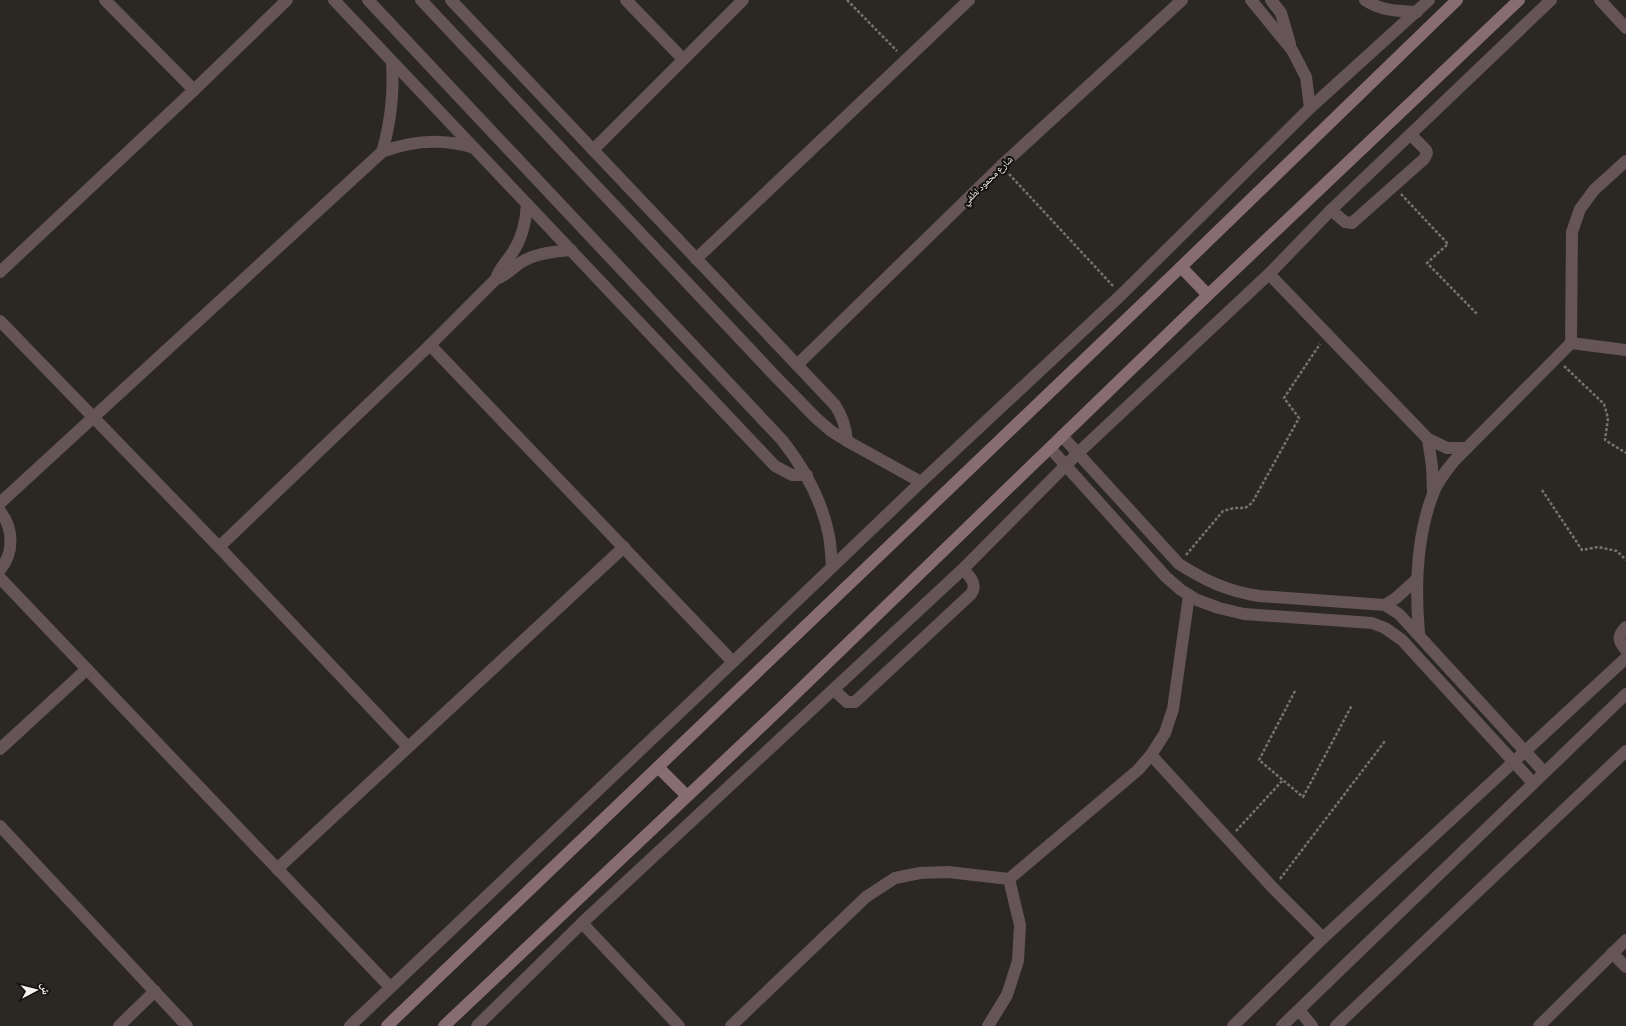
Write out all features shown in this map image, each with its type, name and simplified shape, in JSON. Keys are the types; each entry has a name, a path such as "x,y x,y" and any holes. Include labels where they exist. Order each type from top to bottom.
{"street":[{"path":"106,0 194,90"},
{"path":"0,272 194,90 287,0"},
{"path":"334,0 775,466 792,475 807,475"},
{"path":"368,0 782,440 799,461 807,475 822,510 829,537 832,567"},
{"path":"421,0 816,418 847,441 921,482"},
{"path":"451,0 835,405 844,422 847,441"},
{"path":"626,0 683,59"},
{"path":"593,150 743,0"},
{"path":"696,259 969,0"},
{"name":"شارع محمود لطفي","path":"797,365 1001,166 1182,0"},
{"path":"1251,0 1292,50 1306,76 1310,108"},
{"path":"1271,0 1281,12 1292,50"},
{"path":"1366,0 1371,4 1386,10 1417,12"},
{"path":"350,1026 921,482 1122,295 1310,108 1429,0"},
{"path":"387,1026 1181,267 1457,0"},
{"path":"444,1026 786,703 1208,295 1519,0"},
{"path":"477,1026 582,922 963,569 1078,453 1269,274 1331,210 1551,0"},
{"path":"1600,0 1626,28"},
{"path":"382,152 391,112 393,78 392,62"},
{"path":"1331,210 1345,222 1352,223 1426,156 1426,150 1411,135"},
{"path":"0,503 382,152 404,144 428,141 451,142 474,148"},
{"path":"1418,633 1416,580 1421,542 1433,494 1442,476 1454,461 1571,343 1572,232 1580,210 1594,190 1626,161"},
{"path":"496,279 499,270 518,242 526,217 527,204"},
{"path":"219,547 430,345 496,279 506,274 520,263 537,255 571,250"},
{"path":"1181,267 1208,295"},
{"path":"1269,274 1428,440 1447,448 1467,448"},
{"path":"0,321 219,547 408,747"},
{"path":"1571,343 1626,350"},
{"path":"430,345 733,662"},
{"path":"1062,436 1179,564 1203,579 1239,593 1385,605 1400,614 1544,772"},
{"path":"1428,440 1432,466 1433,494"},
{"path":"1050,448 1166,577 1189,595 1219,608 1244,614 1372,622 1385,628 1402,640 1532,783"},
{"path":"0,511 9,528 11,540 9,553 0,570"},
{"path":"277,869 624,547"},
{"path":"834,690 847,702 855,702 972,594 974,591 974,583 963,569"},
{"path":"0,578 390,987"},
{"path":"1385,605 1396,598 1416,580"},
{"path":"731,1026 866,898 895,878 920,873 948,872 1009,880 1123,784 1151,755 1165,733 1173,709 1189,595"},
{"path":"1272,616 1274,597"},
{"path":"1316,619 1318,600"},
{"path":"1626,627 1620,633 1619,637 1619,642 1626,650"},
{"path":"1233,1026 1323,938 1626,658"},
{"path":"0,749 87,669"},
{"path":"1282,1026 1532,783 1626,694"},
{"path":"1336,1026 1626,751"},
{"path":"1151,755 1273,888 1323,938"},
{"path":"658,767 687,796"},
{"path":"0,826 187,1026"},
{"path":"988,1026 1007,995 1018,961 1020,925 1009,880"},
{"path":"582,922 679,1026"},
{"path":"1539,1026 1626,940"},
{"path":"1612,953 1626,967"},
{"path":"119,1026 155,991"},
{"path":"1299,1010 1312,1026"}],"path":[{"path":"847,0 906,60"},
{"path":"1001,166 1122,295"},
{"path":"1394,186 1448,244 1428,263 1477,314"},
{"path":"1179,564 1223,511 1234,508 1245,508 1252,503 1299,418 1284,398 1327,334"},
{"path":"1555,358 1604,404 1608,418 1605,440 1626,453"},
{"path":"1542,490 1582,550 1598,547 1617,551 1626,560"},
{"path":"1295,691 1259,760 1303,797 1352,705"},
{"path":"1273,888 1385,741"},
{"path":"1228,839 1283,780"}]}
